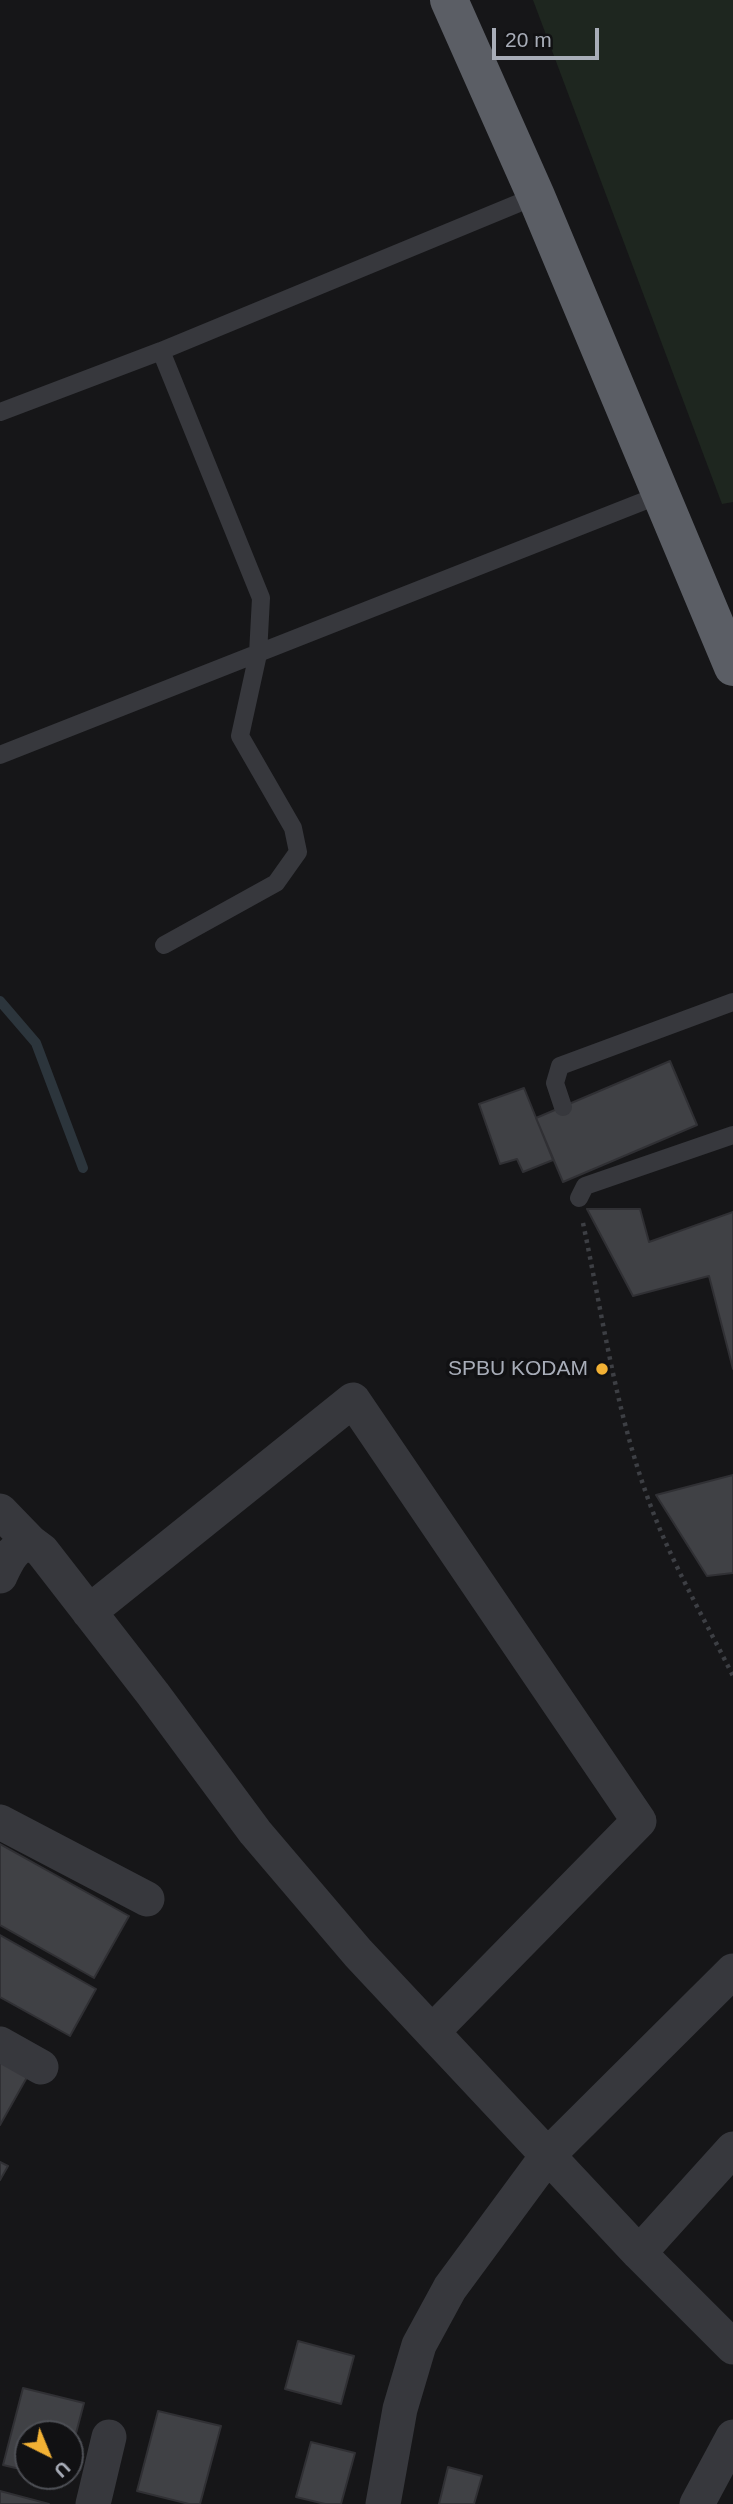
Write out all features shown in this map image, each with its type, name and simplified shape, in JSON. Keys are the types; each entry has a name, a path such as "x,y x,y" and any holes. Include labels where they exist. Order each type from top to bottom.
{"highway":[{"path":"449,0 536,196 733,667"}],"street":[{"path":"89,1612 353,1400 639,1821 433,2031"},
{"path":"0,1511 42,1551 255,1832 358,1952 639,2253 733,2347"},
{"path":"0,1576 10,1556 22,1544 30,1542"},
{"path":"0,1822 147,1899"},
{"path":"383,2504 400,2409 419,2345 450,2288 548,2155 733,1971"},
{"path":"0,2045 41,2067"},
{"path":"639,2253 733,2149"},
{"path":"93,2504 109,2437"},
{"path":"697,2504 733,2437"}],"lane":[{"path":"0,412 161,351 536,196"},
{"path":"161,351 261,598 258,654 240,736 293,828 298,852 276,883 164,946"},
{"path":"0,755 662,494"},
{"path":"563,1107 555,1083 560,1066 733,1002"},
{"path":"579,1198 585,1186 599,1174 733,1135"}],"path":[{"path":"579,1198 622,1408 646,1493 684,1580 733,1676"}],"shaded area":[{"path":"533,0 733,0 733,502 722,504"}],"building":[{"path":"670,1061 697,1125 563,1182 536,1118"},
{"path":"524,1088 553,1160 523,1172 517,1159 500,1164 479,1104"},
{"path":"587,1209 640,1209 649,1242 733,1212 733,1369 709,1276 633,1296"},
{"path":"733,1475 733,1573 707,1576 656,1495"},
{"path":"0,1844 129,1916 94,1978 0,1925"},
{"path":"0,1935 96,1989 70,2036 0,1997"},
{"path":"0,2055 30,2072 0,2125"},
{"path":"0,2162 8,2166 0,2180"},
{"path":"298,2341 354,2356 341,2404 285,2389"},
{"path":"23,2388 84,2403 80,2420 15,2420"},
{"path":"158,2411 221,2426 200,2504 189,2504 137,2491"},
{"path":"14,2423 14,2468 3,2465"},
{"path":"311,2442 355,2453 341,2504 325,2504 296,2497"},
{"path":"448,2467 482,2476 474,2504 439,2504"},
{"path":"0,2491 49,2504 0,2504"}],"waterway":[{"path":"0,1001 36,1043 83,1168"}],"place":[{"name":"SPBU KODAM","path":"602,1369"}]}
